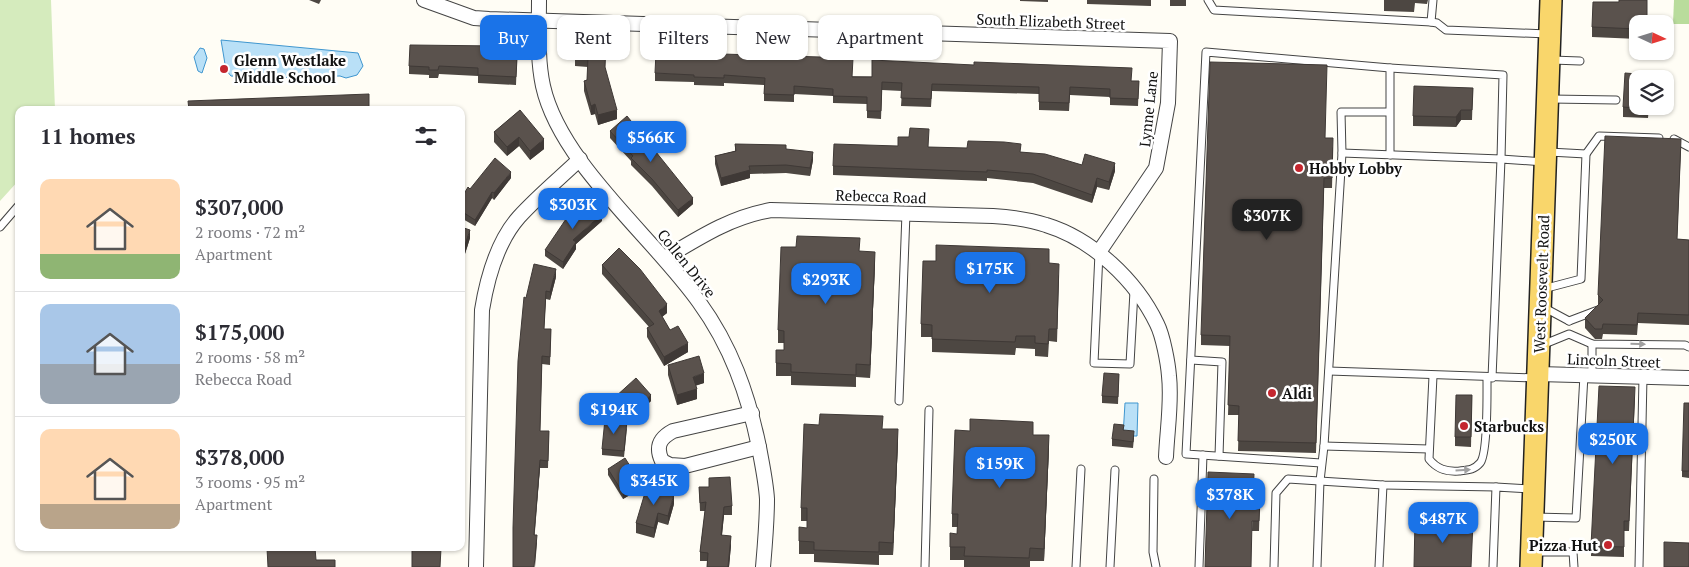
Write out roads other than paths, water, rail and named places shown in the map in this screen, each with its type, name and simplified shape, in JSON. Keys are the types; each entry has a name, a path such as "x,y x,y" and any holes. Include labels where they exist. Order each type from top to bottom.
{"main road":[{"name":"West Roosevelt Road","path":"1532,560 1551,0"}],"street":[{"name":"South Elizabeth Street","path":"424,0 474,18 480,18"},
{"name":"Collen Drive","path":"539,0 539,15"},
{"name":"South Elizabeth Street","path":"547,21 1170,40"},
{"name":"Lynne Lane","path":"1099,252 1156,168 1168,103 1170,40"},
{"name":"Collen Drive","path":"540,60 549,106 566,138 613,201 665,258 699,302 723,340 740,375 752,413 767,499 763,567"},
{"path":"476,567 482,310 485,294 498,254 518,218 580,159"},
{"name":"Rebecca Road","path":"665,258 720,226 754,213 787,209 1025,219 1062,231 1099,252 1134,288 1158,325 1169,377 1166,456"},
{"name":"Lincoln Street","path":"1538,376 1588,375 1689,378"},
{"path":"752,413 673,431 664,436 659,444 658,453 662,461 678,466 759,448"}],"lane":[{"path":"1208,0 1214,10 1431,22 1437,23 1446,30 1550,34"},
{"path":"1431,22 1433,0"},
{"path":"1321,463 1186,454 1206,52 1390,68 1503,75 1501,159 1485,444 1482,461 1472,470 1446,470 1436,467 1429,458 1433,376"},
{"path":"1549,60 1580,61"},
{"path":"1390,68 1390,155"},
{"path":"1548,99 1616,100"},
{"path":"1317,567 1321,463 1324,446 1342,153 1342,112 1389,112"},
{"path":"1569,334 1569,321 1541,297 1581,279 1586,154 1599,136 1678,139 1689,147"},
{"path":"1342,153 1501,159 1586,154"},
{"path":"0,226 15,210"},
{"path":"899,401 906,213"},
{"path":"1099,252 1094,363 1130,364 1134,288"},
{"path":"1569,321 1598,310"},
{"path":"1539,346 1569,334 1592,344 1688,346"},
{"path":"1533,517 1576,518 1592,344"},
{"path":"1191,360 1222,362 1220,456"},
{"path":"1329,371 1489,378 1538,376"},
{"path":"1639,567 1644,377"},
{"path":"925,567 929,410"},
{"path":"1324,446 1429,449"},
{"path":"1199,567 1203,455"},
{"path":"1076,567 1081,469"},
{"path":"1110,567 1114,470"},
{"path":"1154,479 1153,552 1156,567"},
{"path":"1274,567 1276,493 1288,479 1383,485 1534,489"},
{"path":"1380,567 1383,485"},
{"path":"1493,567 1496,487"},
{"path":"1532,560 1573,552 1574,567"}],"water":[{"path":"221,40 358,53 363,66 357,75 346,78 340,76 260,78 231,76 226,70"},
{"path":"200,48 204,49 207,58 202,73 198,71 194,57"},
{"path":"1125,403 1138,403 1137,436 1123,436"}],"place":[{"name":"Glenn Westlake Middle School","path":"224,69"},
{"name":"Hobby Lobby","path":"1299,168"},
{"name":"Aldi","path":"1272,393"},
{"name":"Starbucks","path":"1464,426"},
{"name":"Pizza Hut","path":"1608,545"}]}
